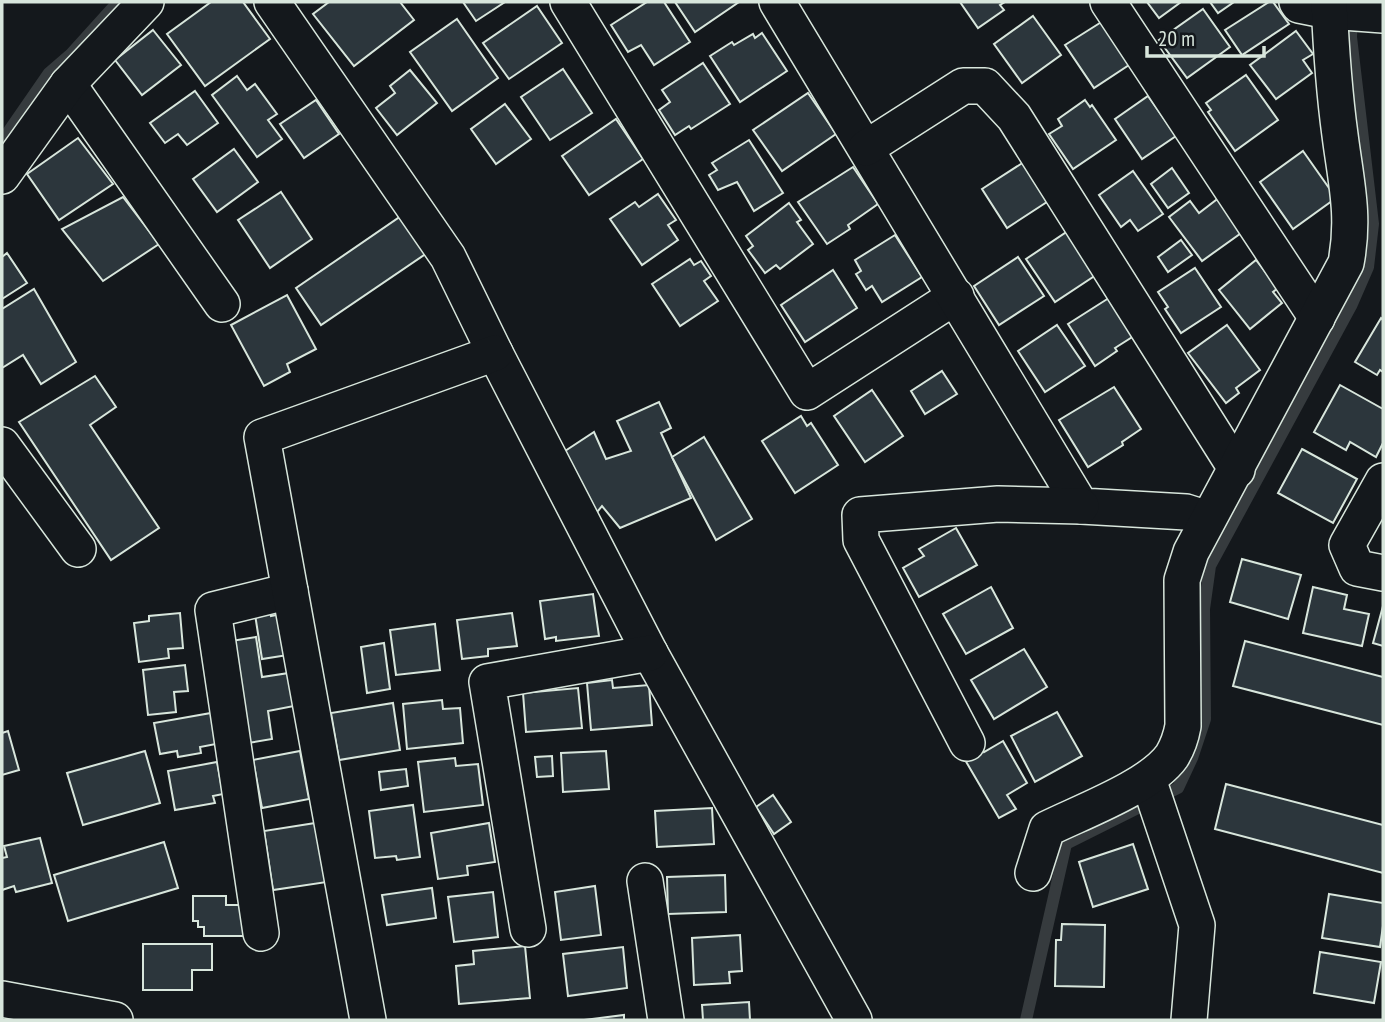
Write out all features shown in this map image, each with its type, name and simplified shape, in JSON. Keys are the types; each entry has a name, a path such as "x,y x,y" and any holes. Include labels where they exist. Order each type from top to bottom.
{"street":[{"path":"2,176 68,84 146,2"},
{"path":"272,2 448,257 650,653 854,1020"},
{"path":"568,2 807,392 956,296"},
{"path":"777,2 1081,506"},
{"path":"1108,2 1317,318"},
{"path":"1189,1020 1197,925 1153,793 1180,742 1183,726 1182,580 1191,552 1208,519 1237,470 1346,263 1352,234 1340,9"},
{"path":"68,84 222,304"},
{"path":"866,148 963,86 985,86 1014,117 1237,470"},
{"path":"368,1020 262,437 495,353"},
{"path":"2,445 78,549"},
{"path":"1383,481 1347,545 1357,568 1383,573"},
{"path":"967,743 861,540 860,515 998,504 1185,512 1208,519"},
{"path":"261,933 213,610 290,591"},
{"path":"528,929 486,682 650,653"},
{"path":"1033,873 1047,829 1153,793"},
{"path":"645,881 666,1020"},
{"path":"2,999 115,1020"}],"building":[{"path":"211,2 243,2 270,39 205,86 167,34"},
{"path":"329,2 400,2 414,20 354,66 313,14"},
{"path":"463,2 505,2 476,21"},
{"path":"647,2 664,2 690,42 654,65 641,45 628,52 611,25"},
{"path":"675,2 739,2 695,32"},
{"path":"960,2 1005,2 1000,5 1004,10 978,28"},
{"path":"1147,2 1181,2 1159,18"},
{"path":"1210,2 1234,2 1218,13"},
{"path":"1273,2 1289,24 1242,55 1225,30"},
{"path":"537,6 562,43 509,79 483,43"},
{"path":"1203,9 1230,47 1187,78 1159,40"},
{"path":"1033,16 1061,55 1022,83 994,44"},
{"path":"457,19 498,78 452,111 410,52"},
{"path":"1103,21 1132,63 1094,88 1065,45"},
{"path":"153,30 181,65 142,95 115,60"},
{"path":"1296,31 1313,54 1303,60 1312,73 1276,99 1250,65"},
{"path":"762,33 787,71 740,102 710,56 732,42 734,45 753,34 755,38"},
{"path":"703,63 730,104 691,129 689,126 675,135 659,110 670,102 662,90"},
{"path":"563,69 592,113 550,140 521,97"},
{"path":"410,70 437,103 397,135 376,108 395,93 390,86"},
{"path":"1246,75 1278,120 1235,151 1208,112 1211,110 1206,103"},
{"path":"237,76 247,90 255,84 277,114 268,120 282,139 257,157 212,95"},
{"path":"195,91 218,123 187,145 178,134 165,143 150,123"},
{"path":"808,93 836,134 782,171 753,130"},
{"path":"1148,96 1176,136 1142,159 1115,119"},
{"path":"316,100 339,134 304,158 280,124"},
{"path":"1085,100 1090,107 1092,105 1116,140 1073,169 1049,134 1062,126 1058,119"},
{"path":"505,104 531,139 496,164 471,129"},
{"path":"616,119 643,159 589,195 562,156"},
{"path":"78,138 113,184 59,220 27,174"},
{"path":"749,140 783,193 754,211 737,182 718,190 709,175 717,170 712,163"},
{"path":"234,149 258,182 217,212 193,179"},
{"path":"1303,151 1336,198 1293,229 1260,182"},
{"path":"1027,160 1053,198 1007,228 982,189"},
{"path":"853,167 878,204 848,225 850,229 827,244 798,202"},
{"path":"1172,168 1189,193 1168,208 1151,184"},
{"path":"1133,171 1163,214 1138,231 1130,220 1121,227 1099,195"},
{"path":"281,192 312,239 270,268 238,220"},
{"path":"658,194 676,220 668,225 678,240 642,265 610,219 635,202 639,207"},
{"path":"123,197 159,244 103,281 62,229"},
{"path":"1220,197 1244,231 1202,261 1169,217 1190,201 1199,213"},
{"path":"789,203 801,220 797,222 813,244 780,269 776,265 765,273 748,250 753,246 746,236"},
{"path":"404,214 430,251 321,325 296,288"},
{"path":"1071,229 1099,273 1055,302 1026,259"},
{"path":"895,235 922,277 882,302 872,286 866,290 856,274 861,271 855,260"},
{"path":"1181,240 1192,255 1168,272 1158,257"},
{"path":"7,253 27,283 2,299 2,257"},
{"path":"1018,257 1044,296 999,325 974,286"},
{"path":"690,259 694,265 701,261 711,276 704,281 718,301 680,326 652,284"},
{"path":"1256,260 1278,288 1273,292 1282,303 1250,329 1219,290"},
{"path":"1195,268 1221,307 1181,333 1165,309 1168,307 1158,292"},
{"path":"833,270 857,308 805,342 781,305"},
{"path":"34,289 76,362 41,384 23,355 2,368 2,309"},
{"path":"287,295 316,349 287,364 290,372 264,386 231,325"},
{"path":"1112,296 1137,334 1115,348 1117,351 1095,366 1068,324"},
{"path":"1381,318 1383,372 1380,370 1377,375 1355,362"},
{"path":"1057,325 1085,366 1045,392 1018,351"},
{"path":"1227,325 1260,370 1236,388 1239,393 1226,403 1188,353"},
{"path":"942,371 957,394 925,414 911,391"},
{"path":"95,376 116,407 90,425 159,528 111,560 19,422"},
{"path":"1340,385 1383,409 1383,443 1376,457 1350,442 1346,450 1314,432"},
{"path":"1114,387 1141,429 1122,442 1123,445 1088,467 1059,420"},
{"path":"872,390 903,436 865,462 834,416"},
{"path":"659,402 671,428 661,433 691,498 620,528 602,506 593,517 559,455 594,432 606,459 631,451 617,421"},
{"path":"801,416 807,426 811,423 838,465 795,493 762,441"},
{"path":"704,437 752,519 716,540 672,457"},
{"path":"1302,449 1357,479 1333,523 1278,493"},
{"path":"956,528 977,565 919,597 903,568 924,556 919,549"},
{"path":"1242,559 1301,575 1288,619 1230,602"},
{"path":"991,587 1013,628 966,654 943,614"},
{"path":"1313,587 1347,595 1344,609 1369,614 1362,646 1303,633"},
{"path":"593,594 599,636 556,641 556,637 545,639 540,601"},
{"path":"269,606 271,616 281,614 288,655 262,659 254,608"},
{"path":"1383,606 1383,646 1373,643"},
{"path":"180,613 183,648 168,649 169,658 139,662 134,623 149,621 149,616"},
{"path":"512,613 517,646 488,649 488,656 462,659 457,620"},
{"path":"435,624 440,670 396,675 390,630"},
{"path":"256,637 262,677 289,673 294,706 268,711 272,739 248,743 231,641"},
{"path":"1245,641 1383,677 1383,725 1233,686"},
{"path":"384,643 390,689 367,693 361,647"},
{"path":"1024,649 1047,687 994,719 971,680"},
{"path":"185,665 188,691 174,692 176,712 148,715 143,670"},
{"path":"612,680 613,688 649,685 652,725 591,730 587,683"},
{"path":"578,688 582,728 526,732 523,693"},
{"path":"442,700 443,709 460,708 463,743 407,749 403,704"},
{"path":"393,703 400,750 339,760 331,713"},
{"path":"1057,712 1082,756 1035,782 1011,736"},
{"path":"211,713 216,744 200,747 201,753 178,757 177,751 160,754 154,723"},
{"path":"8,731 19,770 2,775 2,733"},
{"path":"1003,741 1027,783 1007,795 1016,809 999,818 961,753 979,743 984,752"},
{"path":"145,751 160,803 83,825 67,773"},
{"path":"300,751 309,799 262,808 253,760"},
{"path":"606,751 609,789 563,792 561,753"},
{"path":"552,756 553,776 537,777 535,757"},
{"path":"455,758 456,766 478,764 483,805 424,812 418,762"},
{"path":"217,762 223,794 213,796 215,803 175,810 168,771"},
{"path":"406,769 408,786 381,790 379,772"},
{"path":"1226,784 1383,825 1383,873 1215,829"},
{"path":"773,795 791,822 774,834 756,807"},
{"path":"413,805 420,857 397,860 396,856 375,858 369,811"},
{"path":"712,808 714,844 657,847 655,811"},
{"path":"328,821 327,882 273,890 264,831"},
{"path":"489,823 495,862 467,866 468,875 438,879 431,833"},
{"path":"40,838 52,883 16,892 14,886 2,890 2,858 7,857 4,846"},
{"path":"164,842 178,888 68,921 54,875"},
{"path":"1133,844 1148,889 1093,907 1079,862"},
{"path":"725,875 726,912 668,914 667,877"},
{"path":"595,886 601,935 561,940 555,892"},
{"path":"432,888 436,918 387,925 382,895"},
{"path":"493,892 498,937 454,942 448,897"},
{"path":"1329,894 1383,903 1380,947 1322,938"},
{"path":"193,896 226,896 226,905 250,905 250,936 204,936 204,927 198,927 198,921 193,921"},
{"path":"1062,924 1105,925 1104,987 1055,986 1056,940 1061,940"},
{"path":"740,935 742,971 729,972 730,983 694,985 692,938"},
{"path":"143,944 212,944 212,970 192,970 192,990 143,990"},
{"path":"525,946 530,998 459,1004 456,966 474,964 473,951"},
{"path":"623,947 627,988 568,996 563,954"},
{"path":"1320,952 1381,962 1374,1003 1314,993"},
{"path":"749,1002 750,1020 703,1020 702,1005"},
{"path":"624,1015 624,1020 584,1020"}],"waterway":[{"path":"2,141 49,73 71,54 118,2"},
{"path":"1026,1020 1066,844 1178,788 1192,758 1205,719 1204,609 1210,566 1351,306 1368,267 1373,224 1351,37 1352,16"}]}
